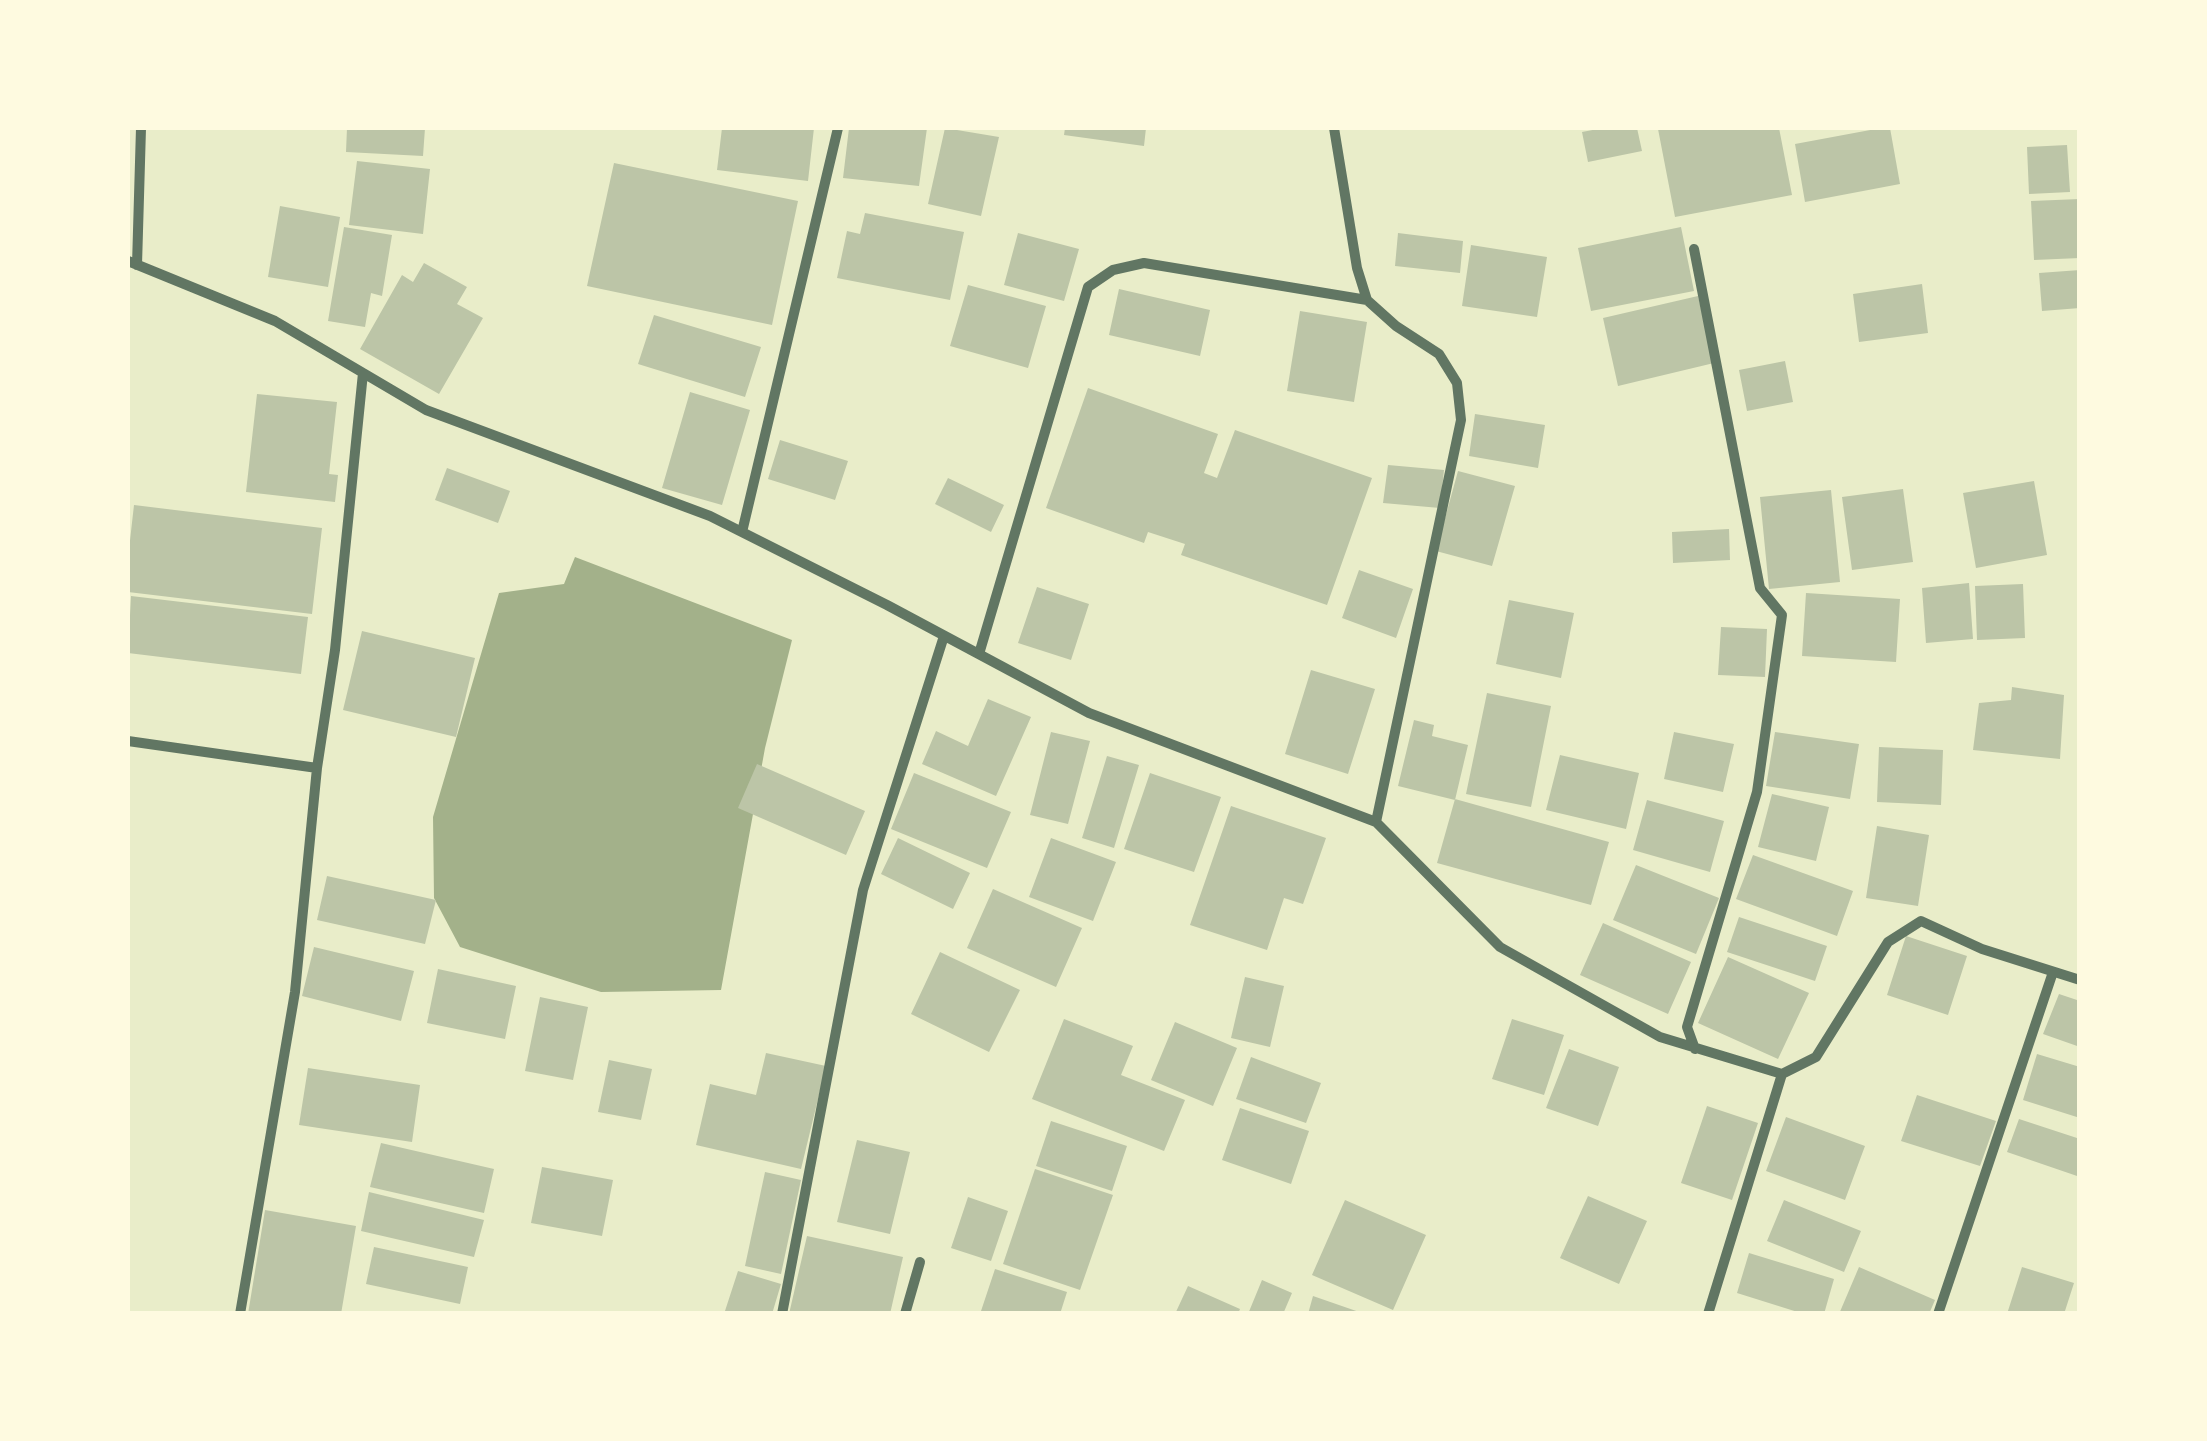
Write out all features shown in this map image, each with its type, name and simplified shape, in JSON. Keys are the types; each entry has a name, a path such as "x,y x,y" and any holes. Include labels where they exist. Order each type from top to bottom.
{"street":[{"path":"142,128 132,263 275,321 426,410 710,516 1089,714 1376,822 1500,947 1660,1037 1782,1074 1816,1057 1888,942 1921,921 1982,949 2080,980"},
{"path":"742,532 838,128"},
{"path":"1334,128 1366,300"},
{"path":"1694,248 1760,588 1782,615 1756,792 1687,1027 1696,1048"},
{"path":"979,654 1088,286 1114,270 1144,263 1366,300 1396,326 1440,354 1457,383 1461,420 1376,822"},
{"path":"240,1314 295,992 363,373"},
{"path":"782,1314 863,890 944,636"},
{"path":"128,741 317,768"},
{"path":"1938,1314 2054,972"},
{"path":"1708,1314 1782,1074"},
{"path":"905,1314 920,1262"}],"shaded area":[{"path":"575,557 792,640 765,748 721,990 601,992 460,947 434,898 433,817 499,593 564,584"}],"building":[{"path":"347,128 425,128 423,156 346,152"},
{"path":"722,128 814,128 808,181 717,170"},
{"path":"849,128 927,128 919,186 843,178"},
{"path":"945,128 999,137 981,216 928,204"},
{"path":"1065,128 1146,128 1144,146 1064,135"},
{"path":"1637,128 1642,151 1588,162 1582,132"},
{"path":"1779,128 1792,195 1675,217 1658,129"},
{"path":"1890,128 1900,184 1805,202 1795,144"},
{"path":"2067,145 2070,192 2029,194 2027,147"},
{"path":"357,161 430,169 423,234 349,225"},
{"path":"614,163 798,201 772,325 587,286"},
{"path":"2080,199 2080,258 2034,260 2031,201"},
{"path":"280,206 340,217 328,287 268,277"},
{"path":"865,213 964,232 950,300 837,278 847,231 860,234"},
{"path":"344,227 392,235 382,296 371,293 365,327 328,321"},
{"path":"1681,227 1694,291 1591,311 1578,248"},
{"path":"1018,233 1079,249 1064,301 1004,285"},
{"path":"1398,233 1463,241 1460,273 1395,266"},
{"path":"1471,245 1547,257 1537,317 1462,306"},
{"path":"424,263 467,287 457,304 483,318 439,394 360,349 402,275 413,282"},
{"path":"2080,270 2080,308 2042,311 2039,273"},
{"path":"1922,284 1928,333 1859,342 1853,294"},
{"path":"968,285 1046,306 1028,368 950,346"},
{"path":"1119,289 1210,310 1200,356 1109,335"},
{"path":"1698,296 1714,363 1618,386 1603,318"},
{"path":"1300,311 1367,322 1354,402 1287,391"},
{"path":"654,315 761,347 745,397 638,364"},
{"path":"1785,361 1793,402 1747,411 1739,370"},
{"path":"1088,388 1218,434 1204,473 1217,478 1235,430 1372,478 1327,605 1181,555 1185,544 1148,532 1144,543 1046,508"},
{"path":"690,392 750,410 722,505 662,488"},
{"path":"257,394 337,402 329,474 338,475 335,502 246,492"},
{"path":"1475,414 1545,425 1538,468 1469,456"},
{"path":"780,440 848,461 835,500 768,479"},
{"path":"1388,465 1444,470 1440,508 1383,503"},
{"path":"447,468 510,491 498,523 435,500"},
{"path":"1458,471 1515,486 1492,566 1436,551"},
{"path":"948,478 1004,505 991,532 935,504"},
{"path":"2034,481 2047,555 1976,568 1963,493"},
{"path":"1903,489 1913,562 1852,570 1842,497"},
{"path":"1831,490 1840,582 1769,589 1760,497"},
{"path":"134,505 322,528 312,614 128,592"},
{"path":"1729,529 1730,560 1673,563 1672,532"},
{"path":"1359,570 1413,589 1396,638 1342,618"},
{"path":"1969,583 1973,639 1926,643 1922,588"},
{"path":"2023,584 2025,638 1977,640 1975,586"},
{"path":"1037,587 1089,604 1071,660 1018,643"},
{"path":"1806,593 1900,599 1896,662 1802,656"},
{"path":"131,596 308,617 301,674 128,653"},
{"path":"1509,600 1574,613 1561,678 1496,664"},
{"path":"1721,627 1767,629 1765,677 1718,675"},
{"path":"362,631 475,658 456,737 343,710"},
{"path":"1311,670 1375,689 1348,774 1285,754"},
{"path":"2012,687 2064,695 2060,759 1973,750 1979,703 2011,700"},
{"path":"1487,693 1551,706 1531,807 1466,794"},
{"path":"988,699 1031,717 996,796 922,764 936,731 968,746"},
{"path":"1414,720 1434,725 1432,736 1468,745 1455,800 1398,786"},
{"path":"1051,732 1090,741 1068,824 1030,815"},
{"path":"1674,732 1734,744 1723,792 1664,779"},
{"path":"1775,732 1859,744 1850,799 1766,786"},
{"path":"1879,747 1943,750 1941,805 1877,802"},
{"path":"1560,755 1639,773 1626,829 1546,810"},
{"path":"1107,756 1139,765 1114,848 1082,838"},
{"path":"757,764 865,811 846,855 738,808"},
{"path":"914,773 1011,812 987,868 891,829"},
{"path":"1150,773 1221,797 1194,872 1124,849"},
{"path":"1772,794 1829,807 1816,861 1758,847"},
{"path":"1455,799 1609,842 1591,905 1437,863"},
{"path":"1647,800 1724,821 1710,872 1633,850"},
{"path":"1231,806 1326,838 1303,904 1284,898 1267,950 1190,925"},
{"path":"1877,826 1929,835 1918,906 1866,898"},
{"path":"898,838 970,873 953,909 881,874"},
{"path":"1051,838 1116,862 1093,921 1029,897"},
{"path":"1753,855 1853,891 1837,936 1736,899"},
{"path":"1636,865 1719,898 1696,954 1613,920"},
{"path":"327,876 436,900 425,944 317,920"},
{"path":"993,889 1082,928 1056,987 967,948"},
{"path":"1739,917 1827,946 1815,981 1727,952"},
{"path":"1603,923 1691,962 1668,1014 1580,975"},
{"path":"1906,936 1967,956 1948,1015 1887,995"},
{"path":"314,947 414,971 401,1021 302,996"},
{"path":"940,952 1020,990 989,1052 911,1014"},
{"path":"1728,957 1809,993 1778,1059 1698,1023"},
{"path":"438,969 516,986 505,1039 427,1023"},
{"path":"1245,977 1284,986 1270,1047 1231,1038"},
{"path":"2059,994 2080,1001 2080,1047 2043,1034"},
{"path":"540,997 588,1007 573,1080 525,1071"},
{"path":"1064,1019 1133,1046 1121,1075 1185,1100 1164,1151 1032,1099"},
{"path":"1512,1019 1564,1035 1544,1095 1492,1079"},
{"path":"1175,1022 1237,1048 1213,1106 1151,1080"},
{"path":"1569,1049 1619,1067 1598,1126 1546,1108"},
{"path":"766,1053 826,1066 801,1169 696,1145 710,1084 756,1095"},
{"path":"2037,1054 2080,1067 2080,1118 2023,1100"},
{"path":"1251,1057 1321,1083 1306,1123 1236,1099"},
{"path":"609,1060 652,1069 641,1120 598,1112"},
{"path":"308,1068 420,1085 412,1142 299,1125"},
{"path":"1917,1095 1996,1121 1980,1166 1901,1141"},
{"path":"1707,1106 1758,1123 1732,1200 1681,1183"},
{"path":"1240,1108 1309,1131 1291,1184 1222,1160"},
{"path":"1786,1117 1865,1146 1845,1200 1766,1171"},
{"path":"2019,1119 2080,1139 2080,1177 2007,1152"},
{"path":"1051,1121 1127,1146 1112,1191 1036,1166"},
{"path":"857,1140 910,1152 890,1234 837,1222"},
{"path":"381,1143 494,1169 484,1213 370,1187"},
{"path":"542,1167 613,1180 602,1236 531,1223"},
{"path":"1035,1169 1113,1195 1080,1290 1003,1264"},
{"path":"765,1172 801,1180 781,1274 745,1266"},
{"path":"369,1192 484,1220 474,1257 361,1231"},
{"path":"1588,1196 1647,1221 1619,1284 1560,1258"},
{"path":"968,1197 1008,1211 991,1261 951,1248"},
{"path":"1345,1200 1426,1235 1393,1310 1312,1275"},
{"path":"1784,1200 1861,1231 1844,1272 1767,1241"},
{"path":"265,1210 356,1226 341,1314 248,1314"},
{"path":"807,1236 903,1257 890,1314 789,1314"},
{"path":"374,1247 468,1267 460,1304 366,1284"},
{"path":"1749,1253 1834,1279 1824,1314 1804,1314 1737,1293"},
{"path":"1859,1267 1935,1300 1929,1314 1839,1314"},
{"path":"2022,1267 2074,1283 2064,1314 2007,1314"},
{"path":"995,1269 1067,1292 1060,1314 980,1314"},
{"path":"738,1271 781,1284 772,1314 724,1314"},
{"path":"1262,1280 1292,1293 1283,1314 1248,1314"},
{"path":"1188,1286 1240,1309 1238,1314 1175,1314"},
{"path":"1313,1296 1362,1313 1362,1314 1308,1314"}]}
